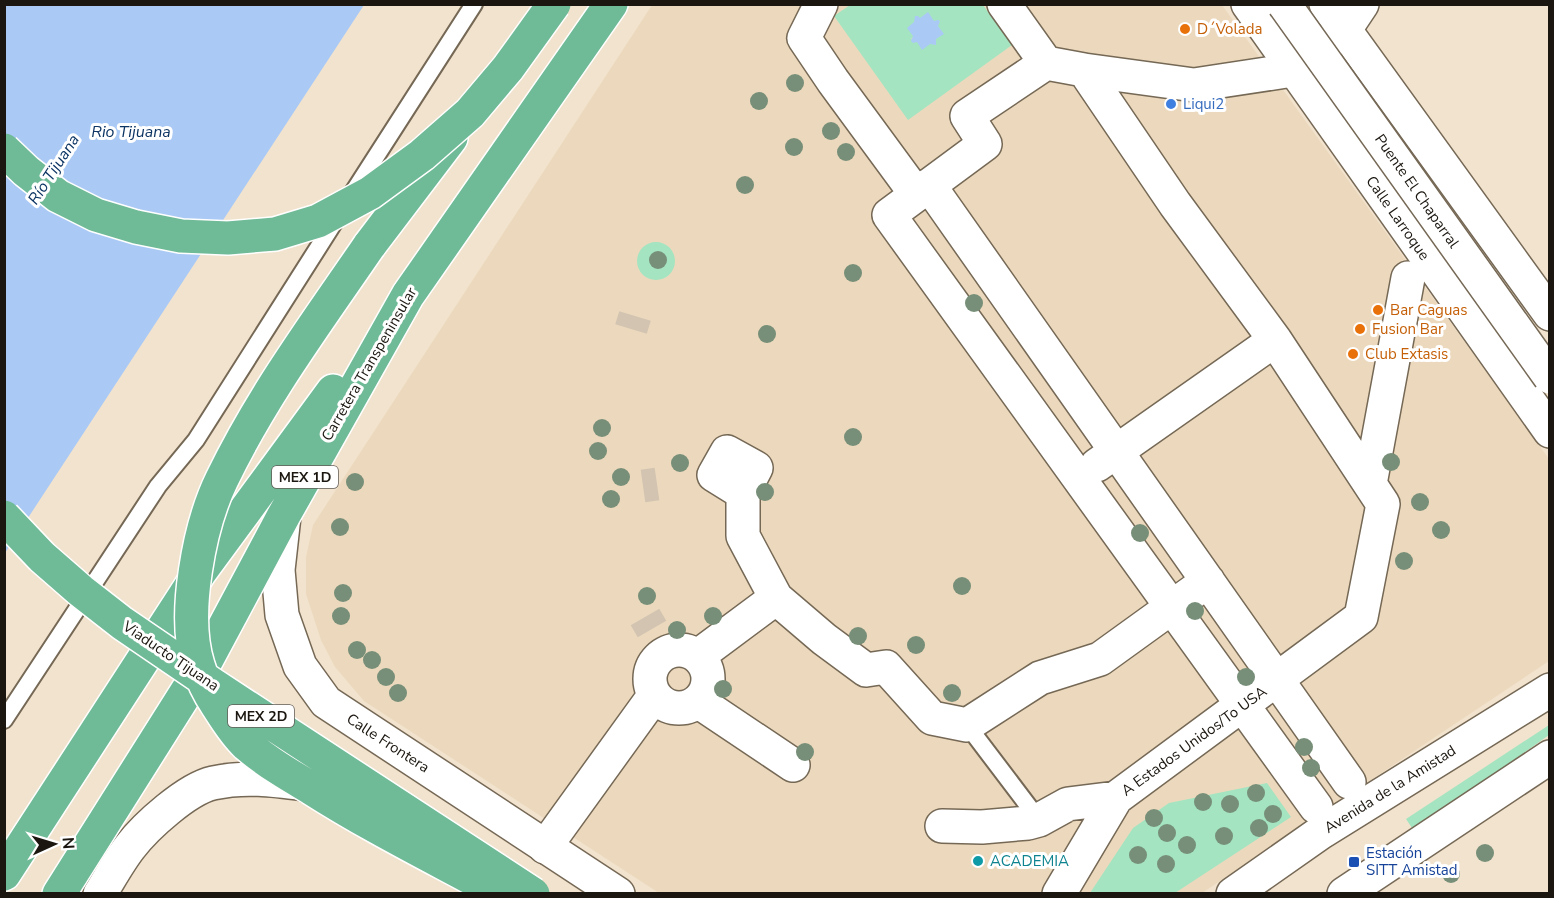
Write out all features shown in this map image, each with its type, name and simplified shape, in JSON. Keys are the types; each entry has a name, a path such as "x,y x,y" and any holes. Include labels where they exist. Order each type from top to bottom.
{"highway":[{"path":"501,894 340,807 246,744 227,722 209,692 197,664 192,635 192,604 196,567 206,523 221,481 252,424 296,352 369,246 470,113 508,68 554,4"},
{"name":"Carretera Transpeninsular","path":"59,894 206,661 284,514 408,295 611,4"},
{"path":"4,150 58,196 96,215 136,227 181,236 228,238 275,234 318,221 370,193 422,155 470,113"},
{"path":"4,874 200,572 387,318 408,295"},
{"name":"Viaducto Tijuana","path":"4,518 50,564 122,623 534,894"},
{"name":"Viaducto Tijuana","path":"4,535 35,568 115,635 306,760 446,845 520,894"}],"street":[{"path":"821,4 804,38 833,81 922,190 1116,452 1349,782"},
{"path":"1004,4 1046,63 1194,85 1293,70 1344,13 1550,314"},
{"name":"Calle Larroque","path":"1248,4 1550,431"},
{"name":"Puente El Chaparral","path":"1284,4 1550,377"},
{"path":"1046,63 968,116 985,144 889,215 1316,807"},
{"path":"1084,70 1179,211 1275,340 1370,484"},
{"path":"1370,484 1408,278"},
{"path":"1078,478 1275,340"},
{"name":"A Estados Unidos/To USA","path":"1059,894 1116,798 1361,617 1383,504 1370,484"},
{"path":"742,493 743,536 776,598 866,670 886,667 932,718 967,725 1040,678 1100,659 1208,582"},
{"name":"Calle Frontera","path":"284,514 278,570 282,615 300,666 326,702 618,894"},
{"path":"698,656 776,598"},
{"path":"683,649 698,656 708,670 709,687 699,702 684,708 667,706 654,696 649,680 654,663 666,652 683,649"},
{"name":"Avenida de la Amistad","path":"1233,894 1320,833 1550,690"},
{"path":"545,847 654,696"},
{"path":"699,702 793,765"},
{"path":"1344,894 1550,757"},
{"path":"100,894 130,847 158,818 184,797 211,784 240,779 268,779 304,784 338,800 478,894"},
{"path":"942,826 982,828 1028,823 1039,820 1068,804 1116,798"}],"lane":[{"path":"4,720 158,486 196,440 474,4"},
{"path":"967,725 1039,820"}],"shaded area":[{"path":"652,5 1222,5 1549,459 1549,661 1202,893 659,893 364,701 335,667 321,640 306,594 306,557 313,525"}],"green space":[{"path":"850,5 983,5 1012,45 908,120 834,16","holes":["920,18 934,21 936,40 931,44 911,39 914,22"]},
{"path":"656,242 669,248 675,261 669,274 656,280 643,274 637,261 643,248"},
{"path":"1549,725 1549,735 1414,831 1406,819"},
{"path":"1267,783 1291,817 1175,893 1090,893 1133,828 1169,803"}],"water":[{"name":"Rio Tijuana","path":"5,5 364,5 5,553"},
{"path":"928,12 934,21 940,21 938,26 944,34 936,39 936,45 930,44 922,50 917,42 911,41 913,36 907,28 914,22 915,16 920,18"}],"tunnel":[{"path":"631,329 635,316"},
{"path":"643,486 657,484"},
{"path":"645,617 652,629"}],"place":[{"name":"D´Volada","path":"1185,29"},
{"name":"Liqui2","path":"1171,104"},
{"name":"Bar Caguas","path":"1378,310"},
{"name":"Fusion Bar","path":"1360,329"},
{"name":"Club Extasis","path":"1353,354"},
{"name":"ACADEMIA","path":"978,861"},
{"name":"Estación SITT Amistad","path":"1354,862"}],"water label":[{"name":"Río Tijuana","path":"53,169"}]}
